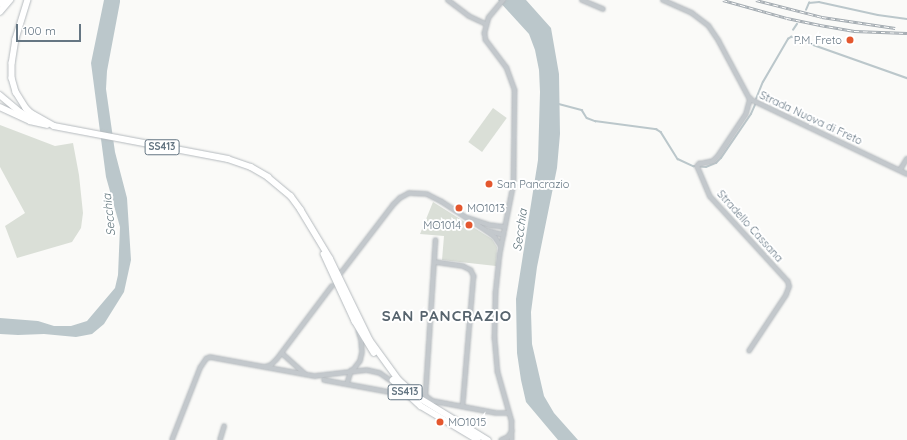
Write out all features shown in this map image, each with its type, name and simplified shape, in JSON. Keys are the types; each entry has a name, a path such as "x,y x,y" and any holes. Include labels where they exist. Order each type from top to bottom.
{"main road":[{"path":"0,4 4,0"},
{"path":"0,12 10,0"},
{"name":"SS413","path":"28,0 14,46 12,78 16,92 26,108 31,113 54,126"},
{"name":"SS413","path":"0,95 20,112 54,126"},
{"name":"SS413","path":"0,107 30,121 215,156 251,167 278,184 291,196 301,210 330,258 370,340 398,380 427,404 488,440"},
{"name":"SS413","path":"320,242 326,260 355,321 375,355 397,384 429,412 478,440"}],"street":[{"path":"448,0 469,16 486,24"},
{"path":"504,0 486,24 486,40 507,68 515,90 514,184 501,246 496,293 496,356 500,386 512,430 512,440"},
{"path":"582,0 602,9"},
{"name":"Strada Nuova di Freto","path":"664,0 692,13 709,26 720,41 750,99 907,174"},
{"name":"Stradello Cassana","path":"749,351 786,295 789,287 788,282 710,197 697,167 699,164 713,161 718,156 743,118 750,99"},
{"path":"900,170 907,158"},
{"path":"341,273 393,205 404,195 413,193 427,194 466,217 495,237 501,246"},
{"path":"466,217 489,225 506,228"},
{"path":"487,231 504,235"},
{"path":"436,240 425,394 430,400 496,413 508,413"},
{"path":"435,262 464,266 471,270 474,276 463,406"},
{"path":"262,367 271,365 282,353 332,286"},
{"path":"347,384 352,370 360,361 362,346 355,321"},
{"path":"282,353 307,375"},
{"path":"172,440 200,368 206,359 215,358 307,375 330,376 362,369 375,372 397,384"},
{"path":"324,380 400,394"},
{"path":"220,440 224,427"},
{"path":"501,440 508,436 512,430"}],"shaded area":[{"path":"104,0 120,0 107,71 106,89 115,152 127,198 131,260 124,292 104,324 92,334 76,337 44,334 0,334 0,318 38,321 54,326 71,326 87,321 115,288 118,275 120,227 106,177 91,63"},
{"path":"498,0 526,0 551,28 559,74 560,134 557,168 537,267 531,312 532,344 544,396 554,413 578,440 558,440 526,402 521,380 517,353 516,299 538,160 540,92 539,70 535,50 529,34"},
{"path":"493,108 507,118 482,152 468,142"},
{"path":"0,125 55,146 73,143 79,175 83,213 81,228 72,242 17,258 5,226 25,213 0,167"},
{"path":"433,202 492,239 497,247 496,266 442,260 444,236 420,234"}],"waterway":[{"path":"806,10 809,3 819,2 878,15 907,19"},
{"path":"793,30 797,24"},
{"path":"756,99 763,82 788,39 791,37 907,78"},
{"path":"559,104 582,110 587,118 595,121 656,129 661,132 678,159 693,166 706,167 716,163 721,158 751,114 756,103"}],"railway":[{"path":"723,0 787,18 820,25 854,31 907,33"},
{"path":"756,0 822,17 895,28"}],"place":[{"name":"P.M. Freto","path":"850,40"},
{"name":"San Pancrazio","path":"489,184"},
{"name":"MO1013","path":"459,208"},
{"name":"MO1014","path":"469,225"},
{"name":"MO1015","path":"440,422"}],"district":[{"name":"SAN PANCRAZIO","path":"447,316"}],"water label":[{"name":"Secchia","path":"109,215"},
{"name":"Secchia","path":"520,230"}]}
